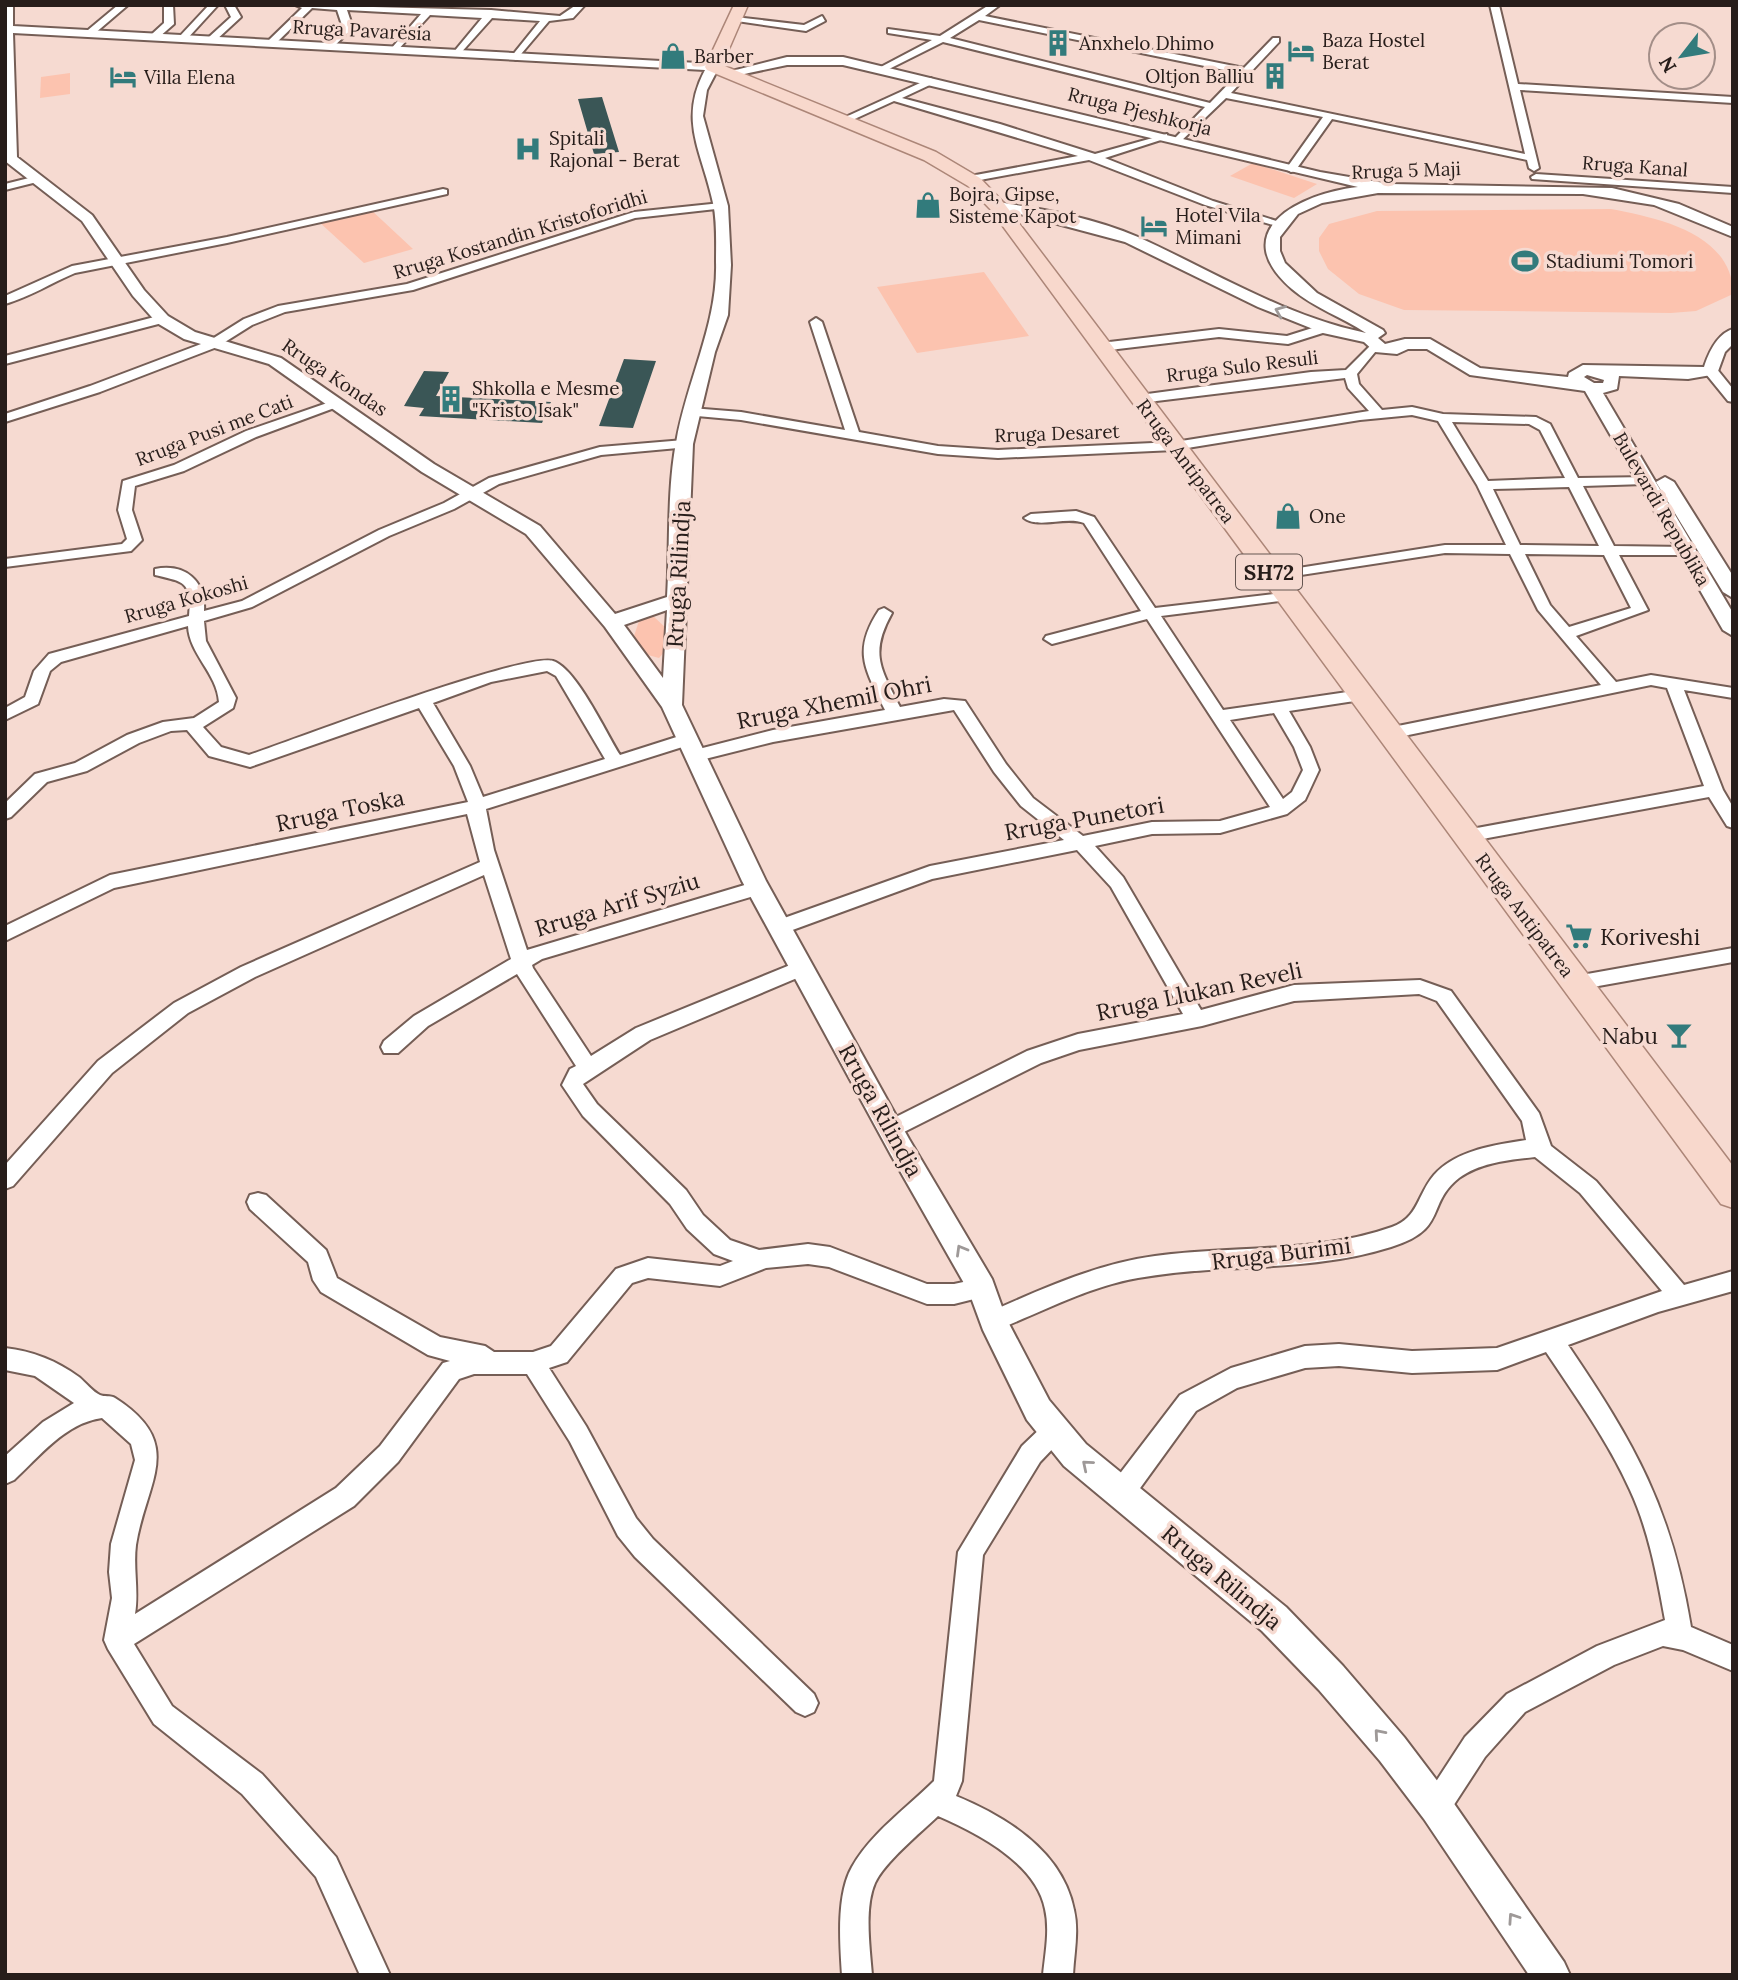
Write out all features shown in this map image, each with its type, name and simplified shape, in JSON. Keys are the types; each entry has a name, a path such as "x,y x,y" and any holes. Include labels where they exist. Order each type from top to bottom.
{"main road":[{"path":"722,70 738,13"},
{"name":"Rruga Antipatrea","path":"722,70 930,156 969,179 997,206 1733,1193"}],"street":[{"name":"Rruga Kondas","path":"7,5 8,158 87,218 144,302 188,336 264,355 428,468 533,530 612,623 671,705"},
{"path":"91,32 124,5"},
{"path":"155,36 169,24 168,5"},
{"path":"183,37 214,5"},
{"path":"212,39 234,19 235,14 229,5"},
{"path":"299,5 547,18 566,18 581,5"},
{"path":"1494,5 1537,184"},
{"path":"271,43 309,6"},
{"path":"882,69 942,39 992,6"},
{"path":"331,46 348,28 341,7"},
{"path":"395,50 428,12"},
{"path":"458,54 491,13"},
{"path":"738,13 806,28 822,19"},
{"path":"978,17 1245,71"},
{"path":"516,57 547,18"},
{"name":"Rruga Pavarësia","path":"8,30 183,37 722,70 807,59 882,69"},
{"path":"891,30 942,39 1212,106"},
{"path":"1179,140 1276,40"},
{"name":"Rruga Pjeshkorja","path":"882,69 1291,169 1389,188"},
{"name":"Rruga Rilindja","path":"722,70 701,90 697,116 721,206 724,265 720,315 684,444 671,705 758,888 982,1288 993,1321 1038,1410 1053,1432 1075,1455 1274,1619 1383,1739 1436,1807 1551,1975"},
{"path":"844,120 896,99 931,81"},
{"path":"1514,88 1733,100"},
{"path":"1223,94 1531,158"},
{"path":"896,99 1008,129 1093,158 1209,205 1280,224 1272,244 1278,264 1313,299 1390,350 1405,344 1430,344 1476,372 1497,376 1596,381 1711,371"},
{"path":"1291,169 1329,115"},
{"path":"969,179 1093,158 1163,136"},
{"path":"5,187 37,179"},
{"name":"Rruga 5 Maji","path":"1280,224 1296,210 1323,199 1389,188 1537,184 1609,192 1689,212 1733,233"},
{"name":"Rruga Kanal","path":"1537,184 1680,186 1733,190"},
{"path":"1680,186 1689,212"},
{"path":"5,300 29,292 47,280 72,270 118,263 443,192"},
{"name":"Rruga Kostandin Kristoforidhi","path":"5,418 96,389 213,344 247,322 282,309 377,294 431,282 634,215 721,206"},
{"path":"997,206 1046,214 1130,239 1263,304 1325,328 1373,339"},
{"path":"5,360 162,318"},
{"path":"816,322 855,438"},
{"path":"1101,347 1219,333 1288,340 1325,328"},
{"path":"1711,371 1717,351 1733,334"},
{"path":"1373,339 1350,374 1353,385 1379,414"},
{"path":"1711,371 1733,398"},
{"name":"Rruga Sulo Resuli","path":"1140,399 1311,376 1350,374"},
{"name":"Bulevardi Republika","path":"1596,381 1645,481 1733,630"},
{"name":"Bulevardi Republika","path":"1596,381 1733,592"},
{"name":"Rruga Pusi me Cati","path":"5,563 126,548 135,540 135,533 125,510 128,484 179,468 251,434 338,404"},
{"name":"Rruga Desaret","path":"691,412 741,416 855,438 972,454 1175,446 1412,411 1443,418 1524,419 1539,423 1545,429 1573,484"},
{"path":"1443,418 1484,485 1543,607 1564,635 1612,687"},
{"name":"Rruga Kokoshi","path":"5,715 32,700 40,672 46,663 55,658 247,604 384,533 439,511 494,481 600,451 684,444"},
{"path":"1484,485 1645,481"},
{"path":"1564,635 1591,623 1640,610 1573,484"},
{"path":"1031,519 1076,514 1089,520 1281,810 1299,796 1311,770 1302,747 1278,707"},
{"path":"1052,639 1150,613 1280,586 1413,552 1514,548 1686,551"},
{"path":"5,813 41,778 81,767 133,738 169,726 192,724 221,711 229,700 198,642 194,626 197,598 189,580 160,572"},
{"path":"612,623 642,610 676,601"},
{"path":"884,613 872,632 867,647 870,660 895,713"},
{"path":"192,724 203,745 236,760 250,761 514,670 549,665 562,673 615,761"},
{"path":"1389,733 1651,680 1733,693"},
{"path":"1673,683 1714,790 1733,822"},
{"path":"1218,716 1361,695"},
{"path":"423,701 463,766 478,806 476,814 521,962 588,1068"},
{"name":"Rruga Xhemil Ohri","path":"693,747 760,739 944,704 959,705 1000,768 1027,802 1077,843 1087,848 1117,882 1196,1019"},
{"name":"Rruga Toska","path":"5,934 86,892 126,878 478,806 615,761 693,747"},
{"path":"1466,836 1714,790"},
{"name":"Rruga Punetori","path":"780,928 930,873 1152,828 1220,827 1281,810"},
{"path":"5,1180 105,1067 181,1008 248,972 491,864"},
{"name":"Rruga Arif Syziu","path":"391,1047 421,1021 521,962 562,945 758,888"},
{"path":"1576,983 1733,955"},
{"path":"758,1260 722,1247 695,1222 678,1196 583,1102 572,1084 576,1075 643,1034 802,968"},
{"name":"Rruga Llukan Reveli","path":"891,1129 1034,1057 1101,1036 1196,1019 1294,992 1400,986 1435,991 1461,1017 1532,1119 1541,1147 1550,1158 1588,1187 1679,1295"},
{"name":"Rruga Burimi","path":"993,1321 1078,1285 1134,1269 1269,1259 1388,1238 1421,1223 1441,1182 1455,1169 1471,1161 1502,1153 1541,1147"},
{"path":"258,1202 318,1258 324,1280 330,1285 436,1347 522,1362 578,1434 627,1527 644,1548 805,1703"},
{"path":"117,1640 345,1497 389,1454 451,1371 474,1363 522,1362 559,1354 624,1276 648,1268 720,1276 758,1260 780,1255 819,1255 927,1294 954,1294 982,1288"},
{"path":"1121,1493 1188,1403 1208,1390 1257,1370 1305,1357 1339,1355 1412,1362 1497,1359 1679,1295 1733,1281"},
{"path":"1552,1341 1622,1450 1649,1505 1671,1582 1679,1636"},
{"path":"5,1359 38,1364 62,1378 96,1407"},
{"path":"5,1472 66,1418 96,1407 106,1406 142,1438 147,1460 124,1544 122,1572 125,1598 117,1640 163,1715 252,1784 326,1867 375,1975"},
{"path":"857,1975 854,1927 862,1877 894,1838 944,1791 951,1762 971,1552 1031,1454 1053,1432"},
{"path":"1436,1807 1475,1747 1516,1703 1606,1655 1663,1633 1679,1636 1733,1658"},
{"path":"936,1801 992,1827 1037,1866 1047,1879 1060,1908 1058,1975"}],"shaded area":[{"path":"70,73 70,94 40,98 41,77"},
{"path":"1253,163 1317,184 1294,198 1230,176"},
{"path":"369,208 413,249 364,263 318,221"},
{"name":"Stadiumi Tomori","path":"1611,209 1671,224 1707,243 1721,257 1730,273 1733,294 1696,311 1671,313 1404,310 1359,294 1328,269 1319,251 1319,238 1329,224 1377,211"},
{"path":"984,272 1029,336 917,353 877,287"},
{"path":"652,615 667,629 667,649 659,658 648,655 634,636 640,618"}],"building":[{"name":"Spitali Rajonal - Berat","path":"602,97 619,152 594,154 578,99"},
{"path":"624,359 656,361 633,428 599,426"},
{"name":"Shkolla e Mesme \"Kristo Isak\"","path":"424,371 449,372 436,396 551,402 542,423 419,416 424,408 404,406"}],"place":[{"name":"Anxhelo Dhimo","path":"1058,43"},
{"name":"Baza Hostel Berat","path":"1301,51"},
{"name":"Barber","path":"673,56"},
{"name":"Oltjon Balliu","path":"1275,76"},
{"name":"Villa Elena","path":"123,77"},
{"name":"Spitali Rajonal - Berat","path":"528,149"},
{"name":"Bojra, Gipse, Sisteme Kapot","path":"928,205"},
{"name":"Hotel Vila Mimani","path":"1154,226"},
{"name":"Stadiumi Tomori","path":"1525,261"},
{"name":"Shkolla e Mesme \"Kristo Isak\"","path":"451,399"},
{"name":"One","path":"1288,516"},
{"name":"Koriveshi","path":"1579,936"},
{"name":"Nabu","path":"1679,1035"}]}
